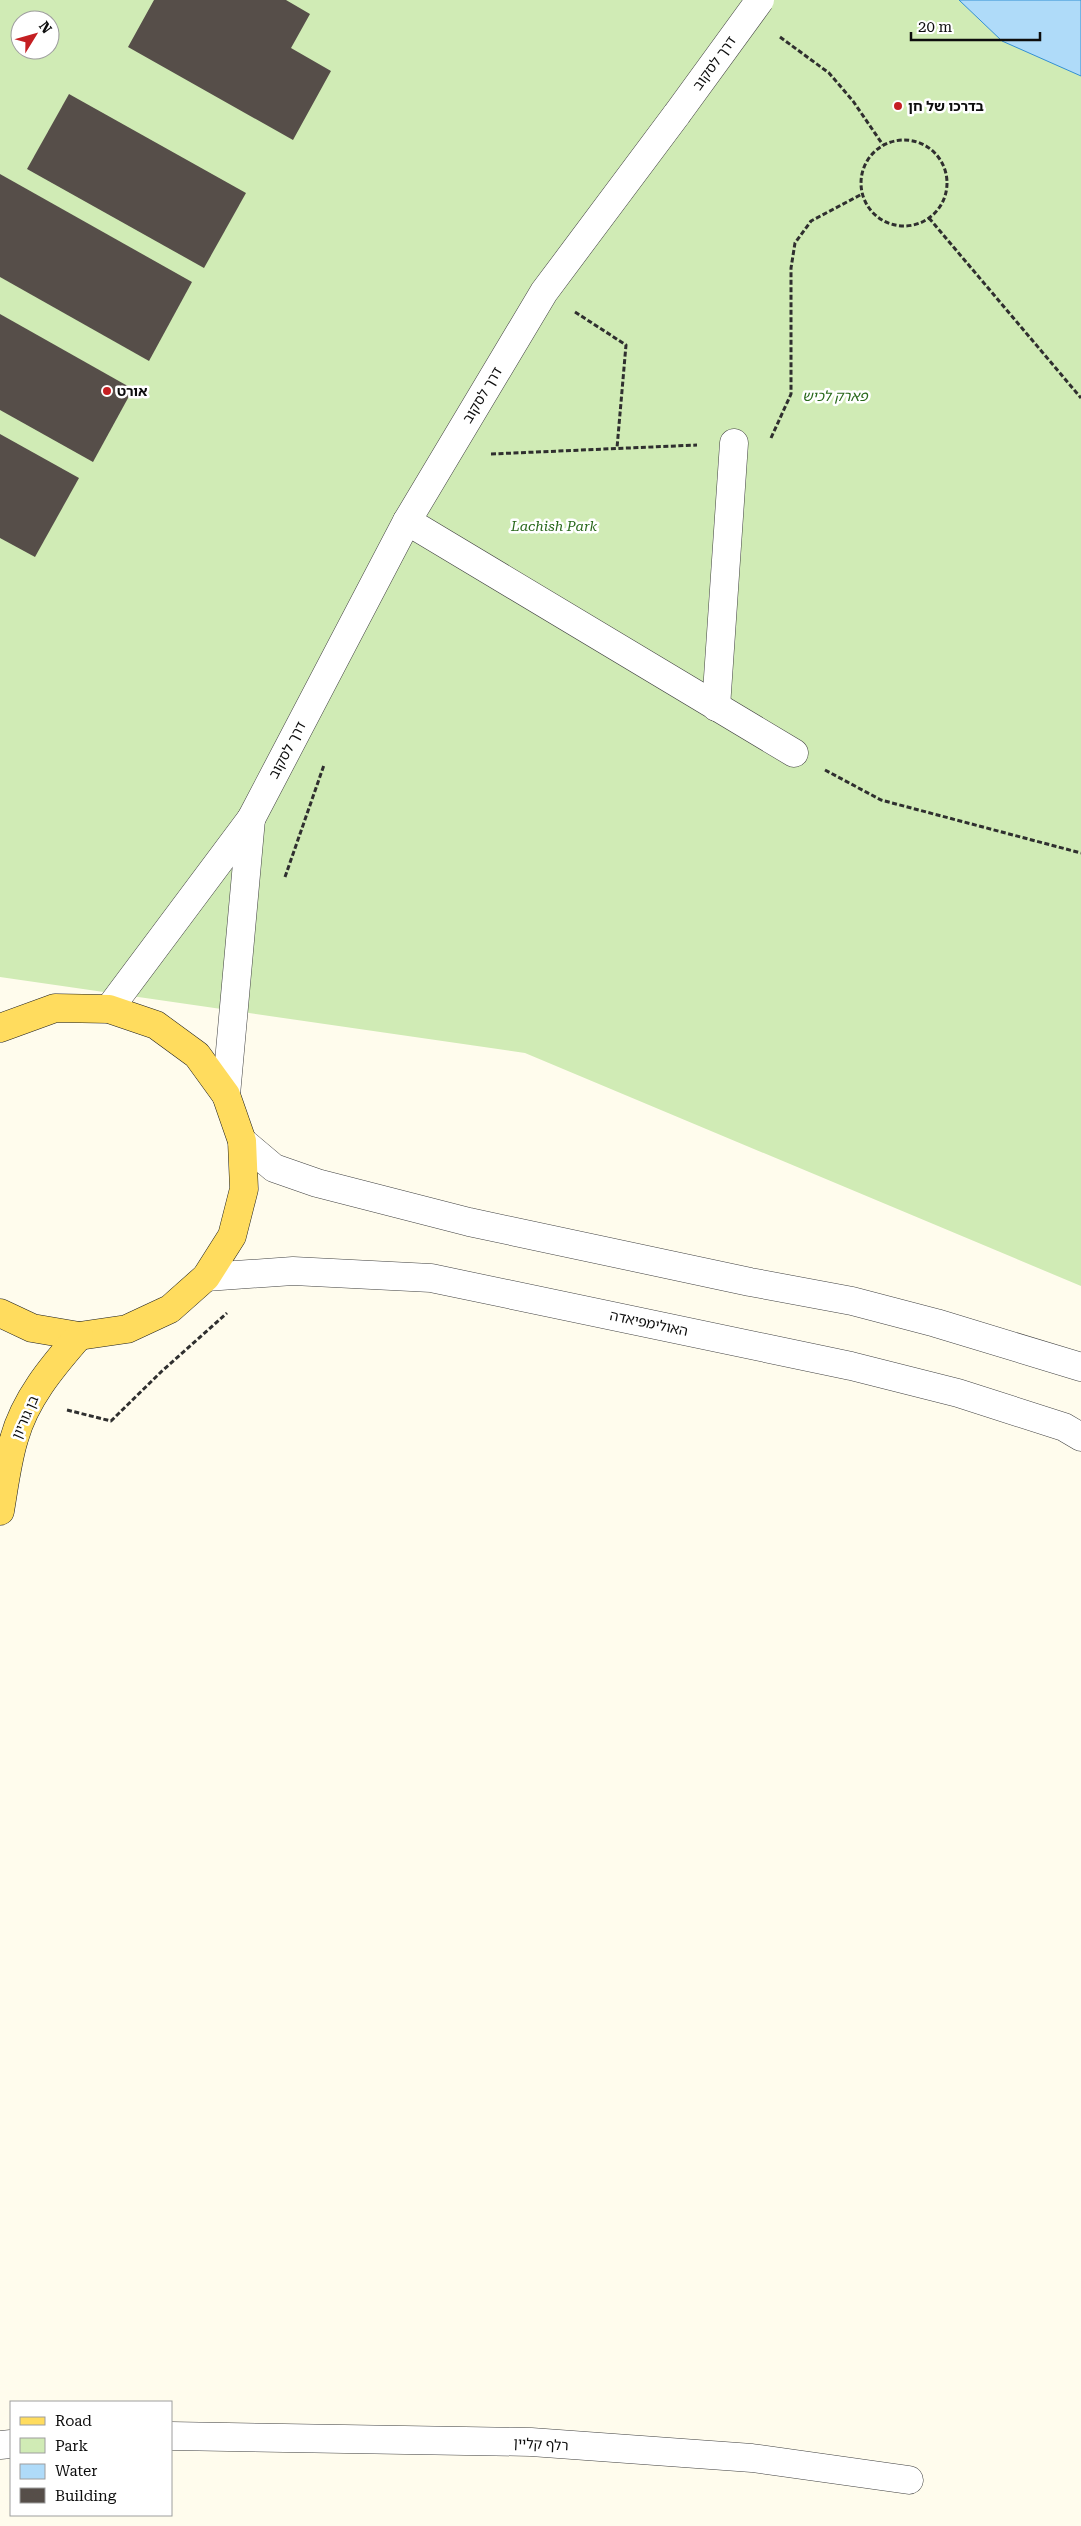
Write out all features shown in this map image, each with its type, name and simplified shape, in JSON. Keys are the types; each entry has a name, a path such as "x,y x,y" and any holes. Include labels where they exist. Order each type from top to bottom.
{"main road":[{"path":"0,1028 55,1008 109,1009 156,1025 197,1055 226,1095 242,1141 244,1189 232,1236 206,1278 170,1309 127,1329 79,1336 32,1328 0,1313"},
{"name":"בן גוריון","path":"0,1511 14,1439 30,1401 52,1366 79,1336"}],"street":[{"name":"דרך לסקוב","path":"109,1009 251,819 407,521 544,292 760,0"},
{"path":"716,707 734,443"},
{"path":"407,521 794,753"},
{"name":"דרך לסקוב","path":"226,1095 251,819"},
{"path":"242,1141 274,1168 317,1184 478,1224 750,1282 852,1301 936,1324 1081,1368"},
{"name":"האולימפיאדה","path":"206,1278 293,1271 431,1278 851,1366 958,1393 1064,1427 1081,1437"},
{"name":"רלף קליין","path":"172,2436 531,2442 752,2458 908,2480"}],"path":[{"path":"778,36 829,73 853,100 883,145"},
{"path":"897,140 912,140 926,146 937,155 945,168 947,182 945,196 939,208 929,218 917,224 903,226 890,224 873,212 862,194 861,181 864,166 872,154 883,145 897,140"},
{"path":"770,441 791,394 790,268 796,243 811,221 862,194"},
{"path":"929,218 1081,398"},
{"path":"544,292 626,345 617,448"},
{"path":"446,456 650,447"},
{"path":"794,753 881,800 1081,852"}],"green space":[{"name":"Lachish Park","path":"0,0 1081,0 1081,1286 525,1053 0,977"}],"water":[{"path":"959,0 1081,0 1081,76 1002,41"}],"building":[{"path":"154,0 286,0 310,14 291,48 331,71 293,140 128,47"},
{"path":"69,94 246,193 204,268 27,169"},
{"path":"0,174 192,282 149,361 0,277"},
{"path":"0,314 133,389 93,462 0,410"},
{"path":"0,434 79,478 35,557 0,538"}],"place":[{"name":"בדרכו של חן","path":"898,106"},
{"name":"אורט","path":"107,391"}],"park label":[{"name":"פארק לכיש","path":"835,396"}]}
